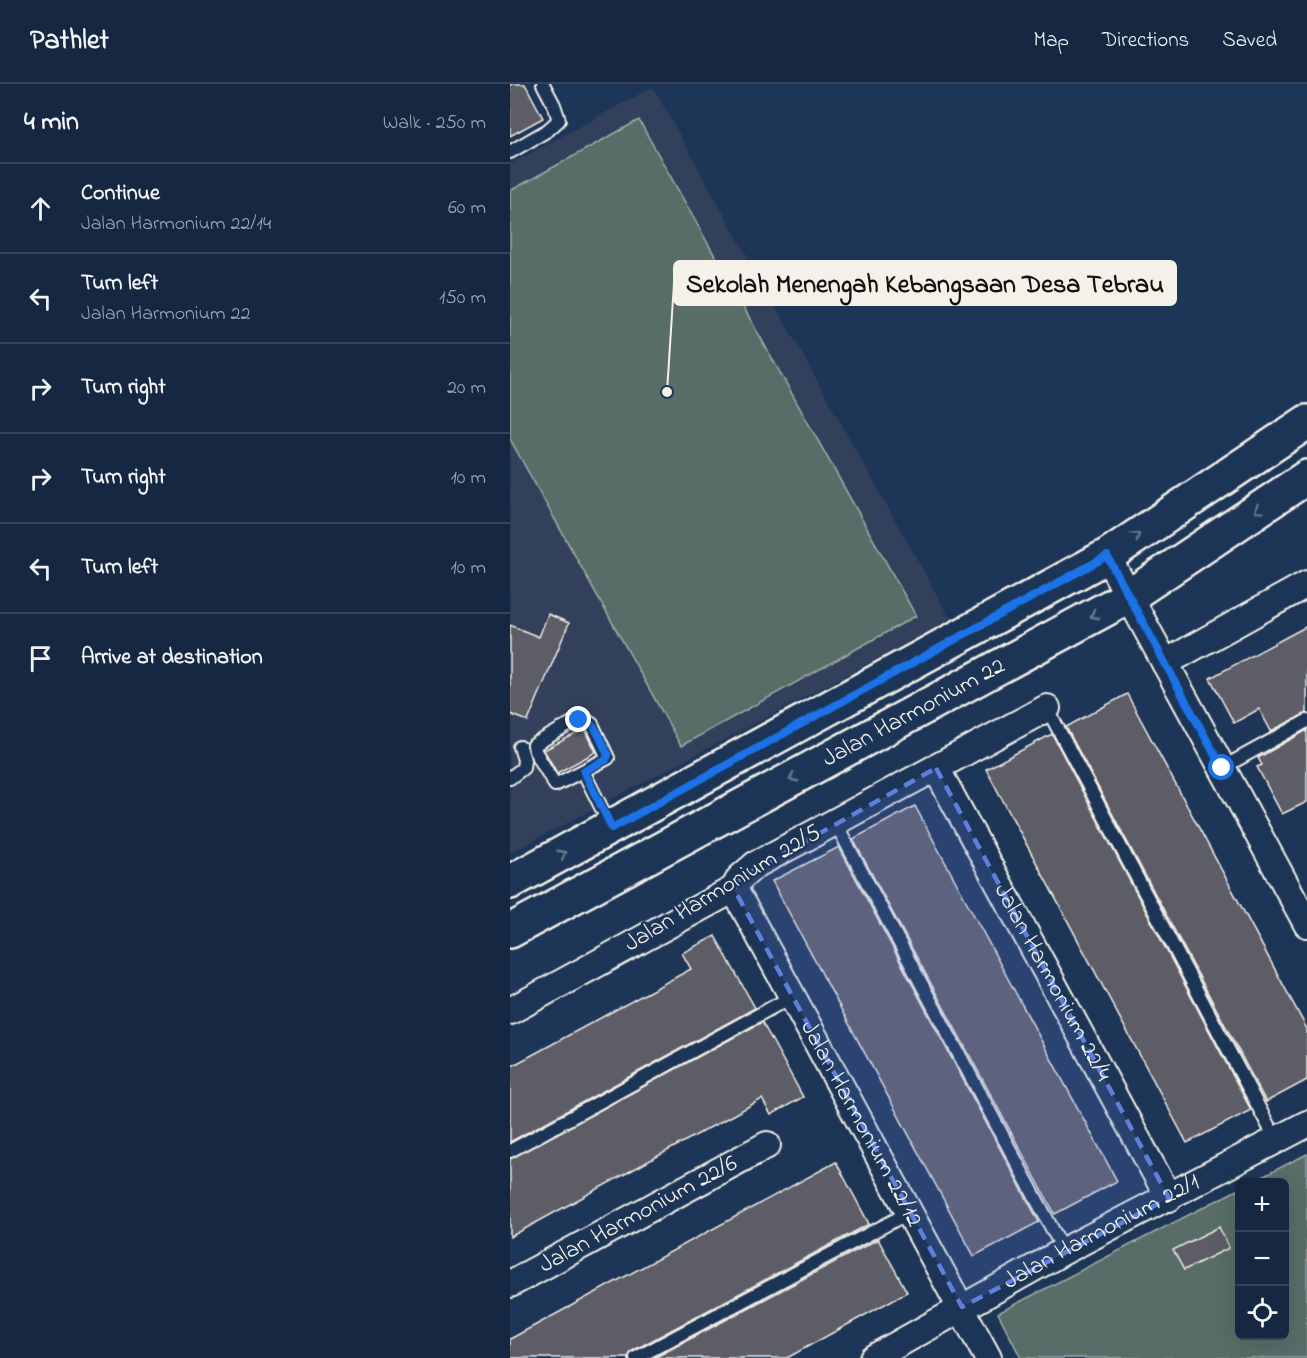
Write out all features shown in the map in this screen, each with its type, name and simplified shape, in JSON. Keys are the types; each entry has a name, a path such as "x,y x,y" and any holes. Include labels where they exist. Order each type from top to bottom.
{"street":[{"name":"Jalan Harmonium 22","path":"510,882 1107,556 1307,422"},
{"name":"Jalan Harmonium 22","path":"510,931 1128,597 1307,477"},
{"path":"1107,556 1307,924"},
{"path":"1165,663 1307,584"},
{"name":"Jalan Harmonium 22/5","path":"510,1011 734,889 740,878 754,865 1047,708"},
{"name":"Jalan Harmonium 22/4","path":"936,768 1169,1198"},
{"name":"Jalan Harmonium 22/12","path":"734,889 988,1358"},
{"name":"Jalan Harmonium 22/1","path":"873,1358 1064,1251 1307,1124"},
{"name":"Jalan Harmonium 22/6","path":"510,1284 767,1145"}],"lane":[{"path":"510,152 548,130 558,120 554,105 543,84"},
{"path":"1047,708 1276,1140"},
{"path":"588,720 608,757 584,771 555,785 535,751 534,745 572,723 588,720"},
{"path":"1222,768 1307,721"},
{"path":"510,778 523,768 524,760 520,747"},
{"path":"584,771 612,828"},
{"path":"835,822 1064,1251"},
{"path":"510,1150 793,996"},
{"path":"636,1358 910,1212"}],"highlighted area":[{"path":"936,768 1169,1198 962,1307 734,889 740,878"}],"shaded area":[{"path":"653,87 951,620 510,853 510,164"}],"green space":[{"path":"639,120 916,616 681,746 510,439 510,191"},
{"path":"1307,1154 1307,1358 1021,1358 998,1313 1235,1191 1235,1340 1289,1340 1289,1178 1260,1178"}],"building":[{"path":"510,84 525,84 543,118 510,136"},
{"path":"548,614 569,623 528,721 510,714 510,625 539,637"},
{"path":"1307,626 1307,713 1271,731 1259,709 1234,723 1210,678"},
{"path":"1127,694 1307,1029 1307,1080 1266,1102 1066,727"},
{"path":"585,729 596,752 557,773 544,750"},
{"path":"1307,730 1307,802 1282,814 1257,767 1262,765 1258,758"},
{"path":"1052,734 1251,1110 1187,1143 986,769"},
{"path":"915,806 1117,1181 1055,1214 853,839"},
{"path":"839,847 1039,1222 974,1256 772,881"},
{"path":"715,936 755,1008 510,1142 510,1067 691,969 682,953"},
{"path":"762,1022 803,1097 771,1115 762,1099 510,1237 510,1159"},
{"path":"836,1162 869,1224 632,1351 628,1358 510,1358 510,1339"},
{"path":"1219,1227 1229,1248 1184,1270 1173,1250"},
{"path":"878,1239 907,1292 787,1358 654,1358"}],"place":[{"name":"Sekolah Menengah Kebangsaan Desa Tebrau","path":"667,392"}],"route":[{"path":"579,720 588,720 592,724 608,755 606,760 584,771 612,828 1107,556 1222,768"}]}
